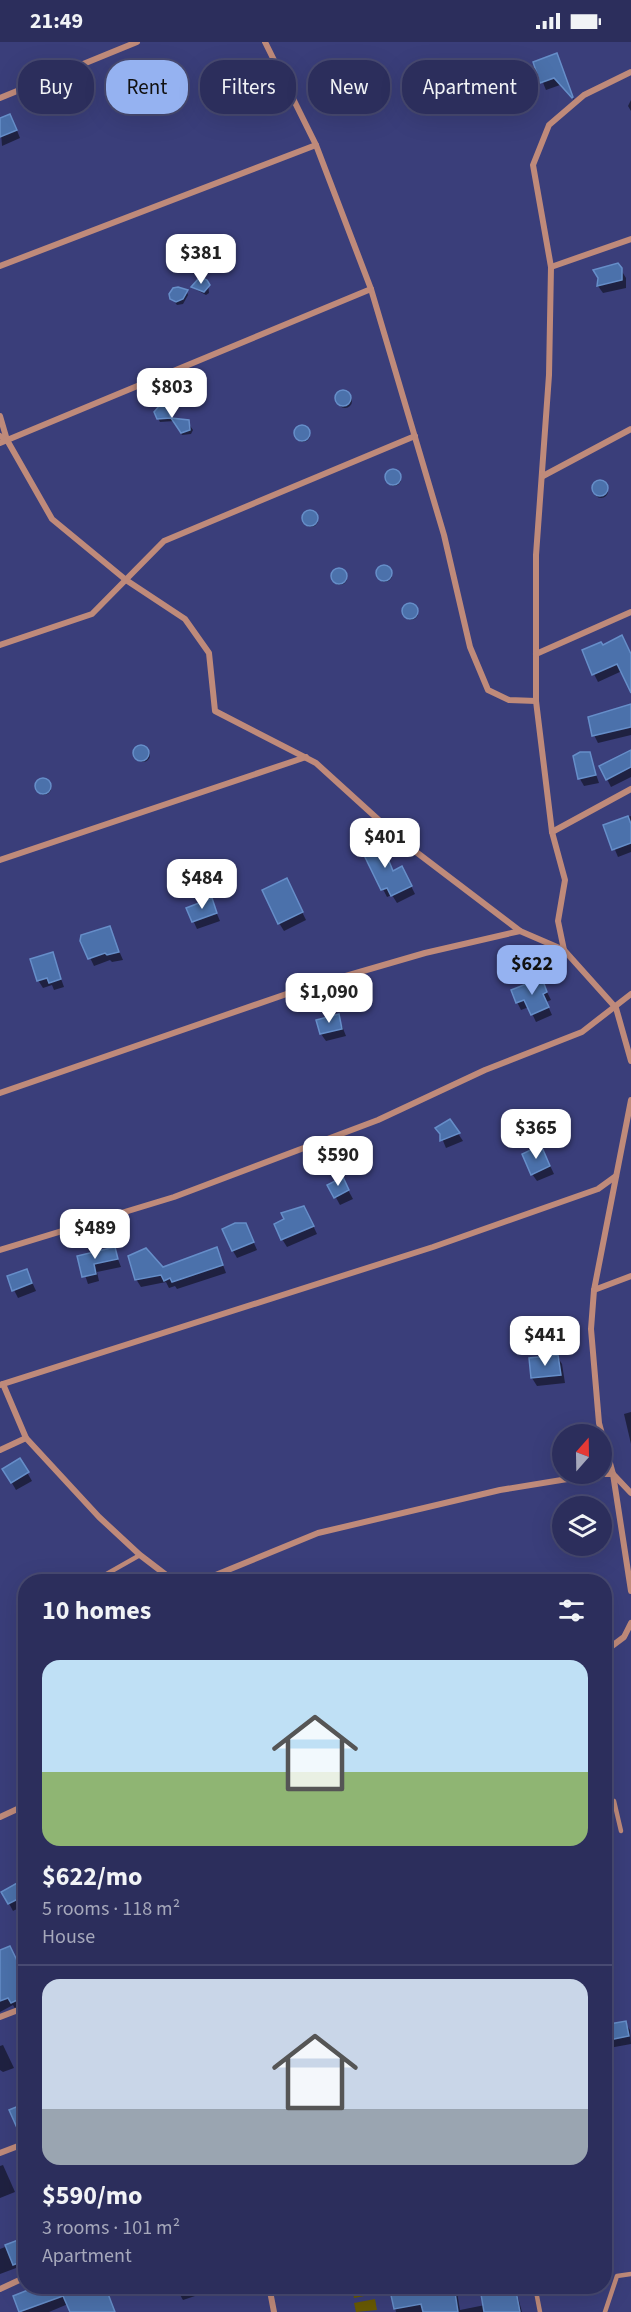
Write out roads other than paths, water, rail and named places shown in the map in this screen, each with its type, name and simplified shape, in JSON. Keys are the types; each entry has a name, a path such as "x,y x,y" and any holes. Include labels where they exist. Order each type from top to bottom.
{"street":[{"path":"0,98 137,42"},
{"path":"265,42 316,145 371,289 444,535 470,647 488,690 509,700 536,701"},
{"path":"564,950 558,921 565,880 552,832 536,701 536,555 549,375 551,267 533,165 549,125 584,94 631,72"},
{"path":"0,266 316,145"},
{"path":"551,267 631,239"},
{"path":"0,443 371,289"},
{"path":"0,416 7,440 52,519 126,580 185,619 209,653 215,711 316,763 403,842 520,931 564,950 616,1008 631,1061"},
{"path":"543,476 631,429"},
{"path":"0,436 7,440"},
{"path":"0,645 92,614 164,541 415,436"},
{"path":"536,654 631,612"},
{"path":"0,860 306,757"},
{"path":"552,832 631,789"},
{"path":"0,1094 301,989 425,953 520,931"},
{"path":"0,1250 174,1197 378,1120 485,1070 582,1032 616,1008 631,994"},
{"path":"631,1100 594,1290 591,1329 599,1423 613,1474 631,1591"},
{"path":"165,1574 140,1555 99,1517 26,1438 1,1384 433,1247 598,1189 616,1176"},
{"path":"594,1290 631,1276"},
{"path":"0,1450 26,1438"},
{"path":"218,1574 318,1533 500,1490 576,1476 613,1474 631,1492"},
{"path":"612,1646 624,1637 631,1623"},
{"path":"0,1817 18,1809"},
{"path":"0,2016 18,2010"},
{"path":"0,2153 18,2146"},
{"path":"0,2289 18,2281"},
{"path":"270,2294 274,2312"}],"lane":[{"path":"107,1574 140,1555"},
{"path":"612,1800 621,1832"},
{"path":"612,2291 617,2276 631,2274"},
{"path":"537,2294 540,2312"},
{"path":"605,2312 611,2294"}]}
